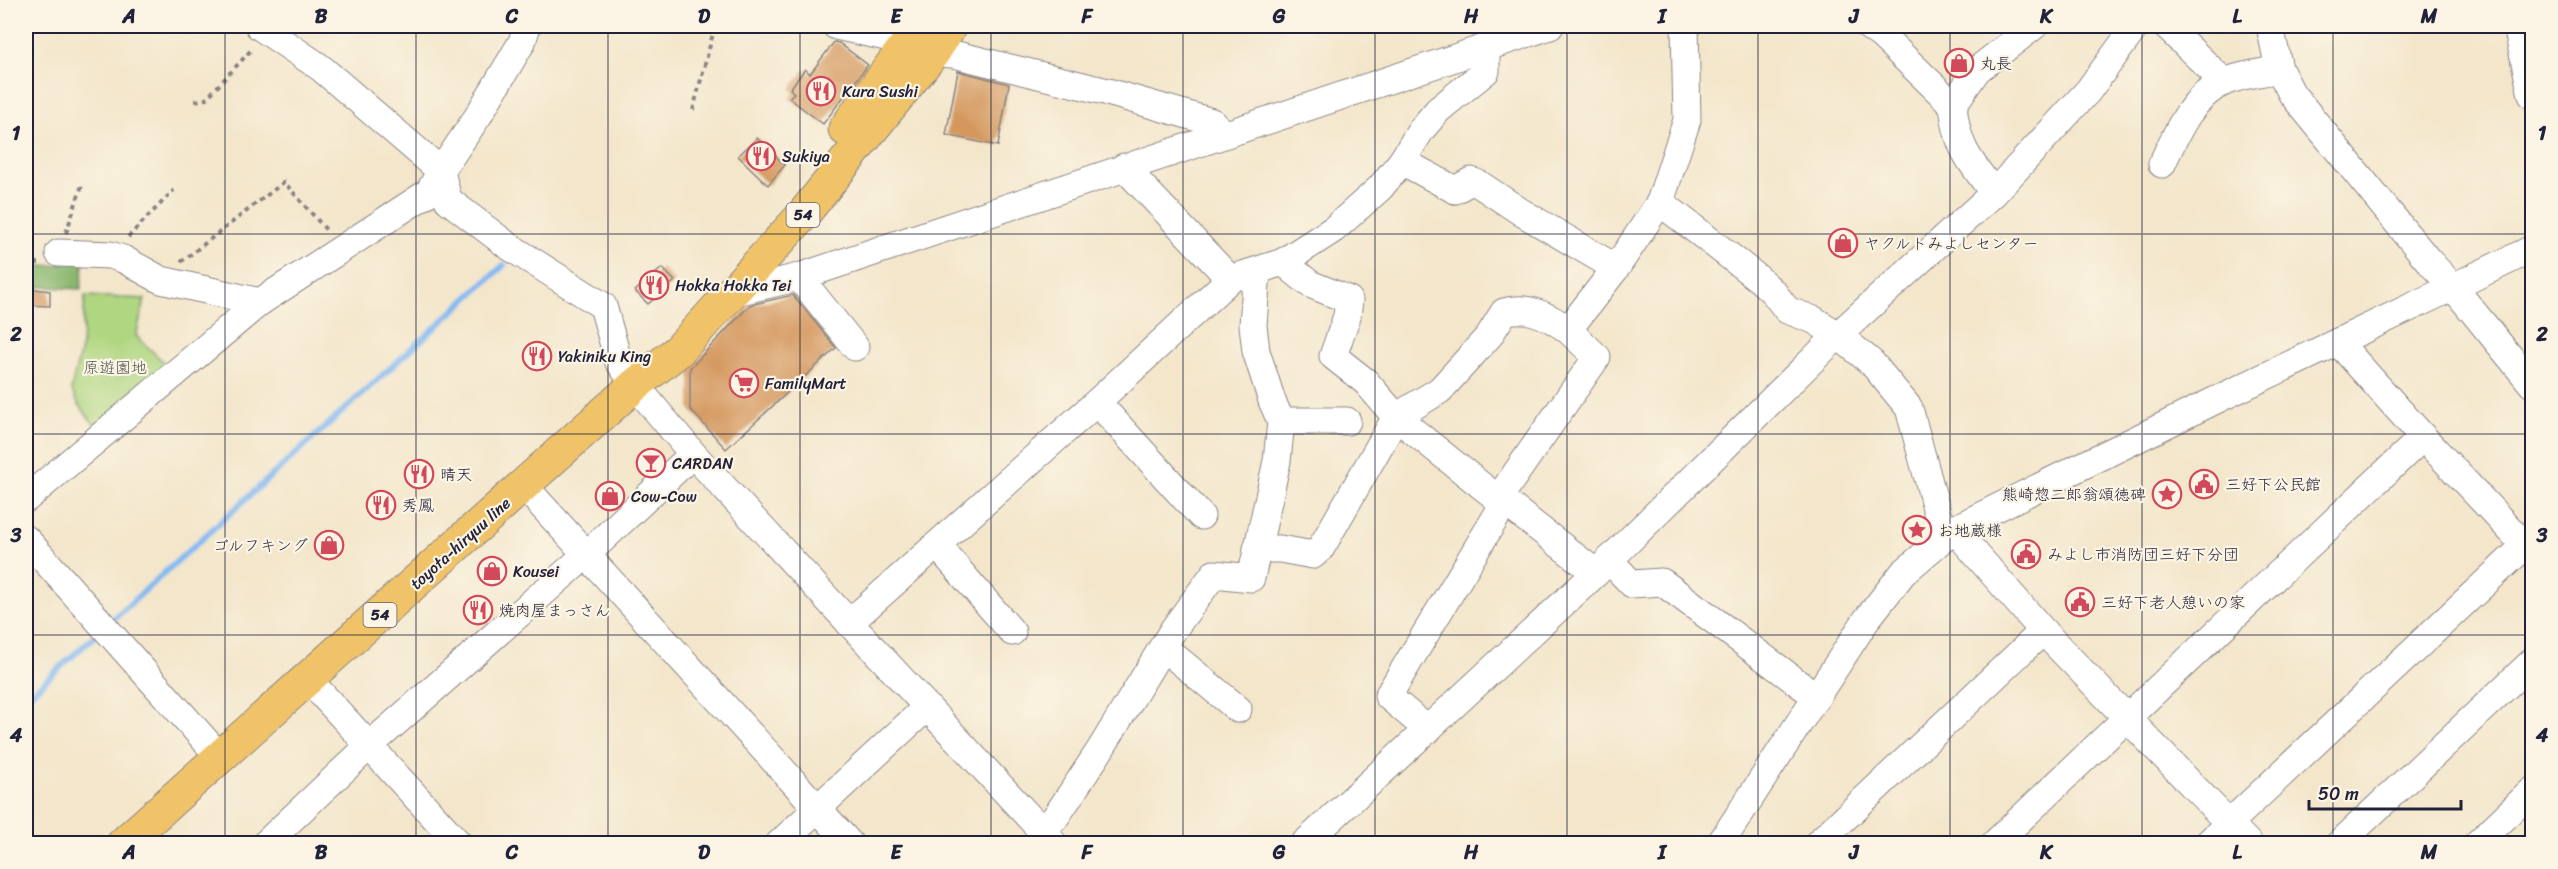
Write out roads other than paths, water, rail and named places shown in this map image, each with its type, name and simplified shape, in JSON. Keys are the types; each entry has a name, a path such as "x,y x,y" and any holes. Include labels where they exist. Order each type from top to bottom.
{"main road":[{"name":"toyota-hiryuu line","path":"635,385 664,341 725,273 920,42 950,26"},
{"name":"toyota-hiryuu line","path":"123,843 635,385 678,351 802,216 920,42"}],"street":[{"path":"26,499 260,302 429,192 522,42 527,26"},
{"path":"836,26 920,42 953,54 1108,92 1212,122 1224,133"},
{"path":"1568,330 1616,268 1660,202 1687,120 1685,26"},
{"path":"1868,26 1882,36 1953,105 1956,133 1969,161 1994,193"},
{"path":"1953,105 1977,70 2034,26"},
{"path":"1304,843 1603,567 1838,335 1994,193 2088,91 2136,26"},
{"path":"2166,26 2224,82"},
{"path":"2270,26 2279,69 2304,111 2532,384"},
{"path":"2517,26 2532,95"},
{"path":"732,293 799,277 1486,47 1536,28"},
{"path":"264,29 321,68 441,171 448,200 507,245 603,306 618,360 635,385 693,454 1048,837 1061,808 1164,648 1173,630 1214,574 1251,578 1277,461 1281,421 1256,351 1253,325 1257,271"},
{"path":"849,623 1097,402 1230,279 1283,262 1334,229 1380,188 1438,110 1465,86 1486,72 1486,47"},
{"path":"2162,164 2183,120 2207,93 2224,82 2279,69"},
{"path":"1402,161 1455,190 1471,182 1479,184 1521,212 1616,268"},
{"path":"1124,167 1230,279"},
{"path":"1660,202 1759,279 1787,310 1814,320 1838,335 1872,363 1909,408 1949,534 2248,843"},
{"path":"1730,840 1867,619 1903,573 1949,534 2532,249"},
{"path":"59,254 115,257 161,280 260,302"},
{"path":"1283,262 1310,284 1349,300 1347,316 1333,357 1366,382 1396,417 1501,501 1632,584 1662,582 1817,697"},
{"path":"799,277 855,347"},
{"path":"1257,549 1280,549 1313,555 1321,549 1396,417 1440,390 1489,336 1504,312 1514,309 1534,312 1553,319 1597,357 1501,501 1389,696 1428,730"},
{"path":"2207,843 2530,546 2423,437 2338,342"},
{"path":"1097,402 1201,516"},
{"path":"1281,421 1347,421"},
{"path":"1994,843 2423,437"},
{"path":"282,838 370,745 587,554 693,454"},
{"path":"524,486 850,843"},
{"path":"26,539 220,757"},
{"path":"937,545 1012,632"},
{"path":"1817,843 2043,631"},
{"path":"1164,648 1238,709"},
{"path":"2339,843 2532,662"},
{"path":"308,679 459,843"},
{"path":"779,843 927,707"},
{"path":"2477,843 2532,791"}],"waterway":[{"path":"109,623 504,265"},
{"path":"26,698 99,632"}],"place":[{"name":"丸長","path":"1959,63"},
{"name":"Kura Sushi","path":"821,91"},
{"name":"Sukiya","path":"761,156"},
{"name":"ヤクルトみよしセンター","path":"1843,243"},
{"name":"Hokka Hokka Tei","path":"654,285"},
{"name":"Yakiniku King","path":"537,356"},
{"name":"FamilyMart","path":"744,383"},
{"name":"CARDAN","path":"651,463"},
{"name":"晴天","path":"419,474"},
{"name":"三好下公民館","path":"2204,484"},
{"name":"熊崎惣二郎翁頌徳碑","path":"2167,494"},
{"name":"Cow-Cow","path":"610,496"},
{"name":"秀鳳","path":"381,505"},
{"name":"お地蔵様","path":"1917,530"},
{"name":"ゴルフキング","path":"329,545"},
{"name":"みよし市消防団三好下分団","path":"2026,554"},
{"name":"Kousei","path":"492,571"},
{"name":"三好下老人憩いの家","path":"2080,602"},
{"name":"焼肉屋まっさん","path":"478,610"}],"park label":[{"name":"原遊園地","path":"115,367"}]}
